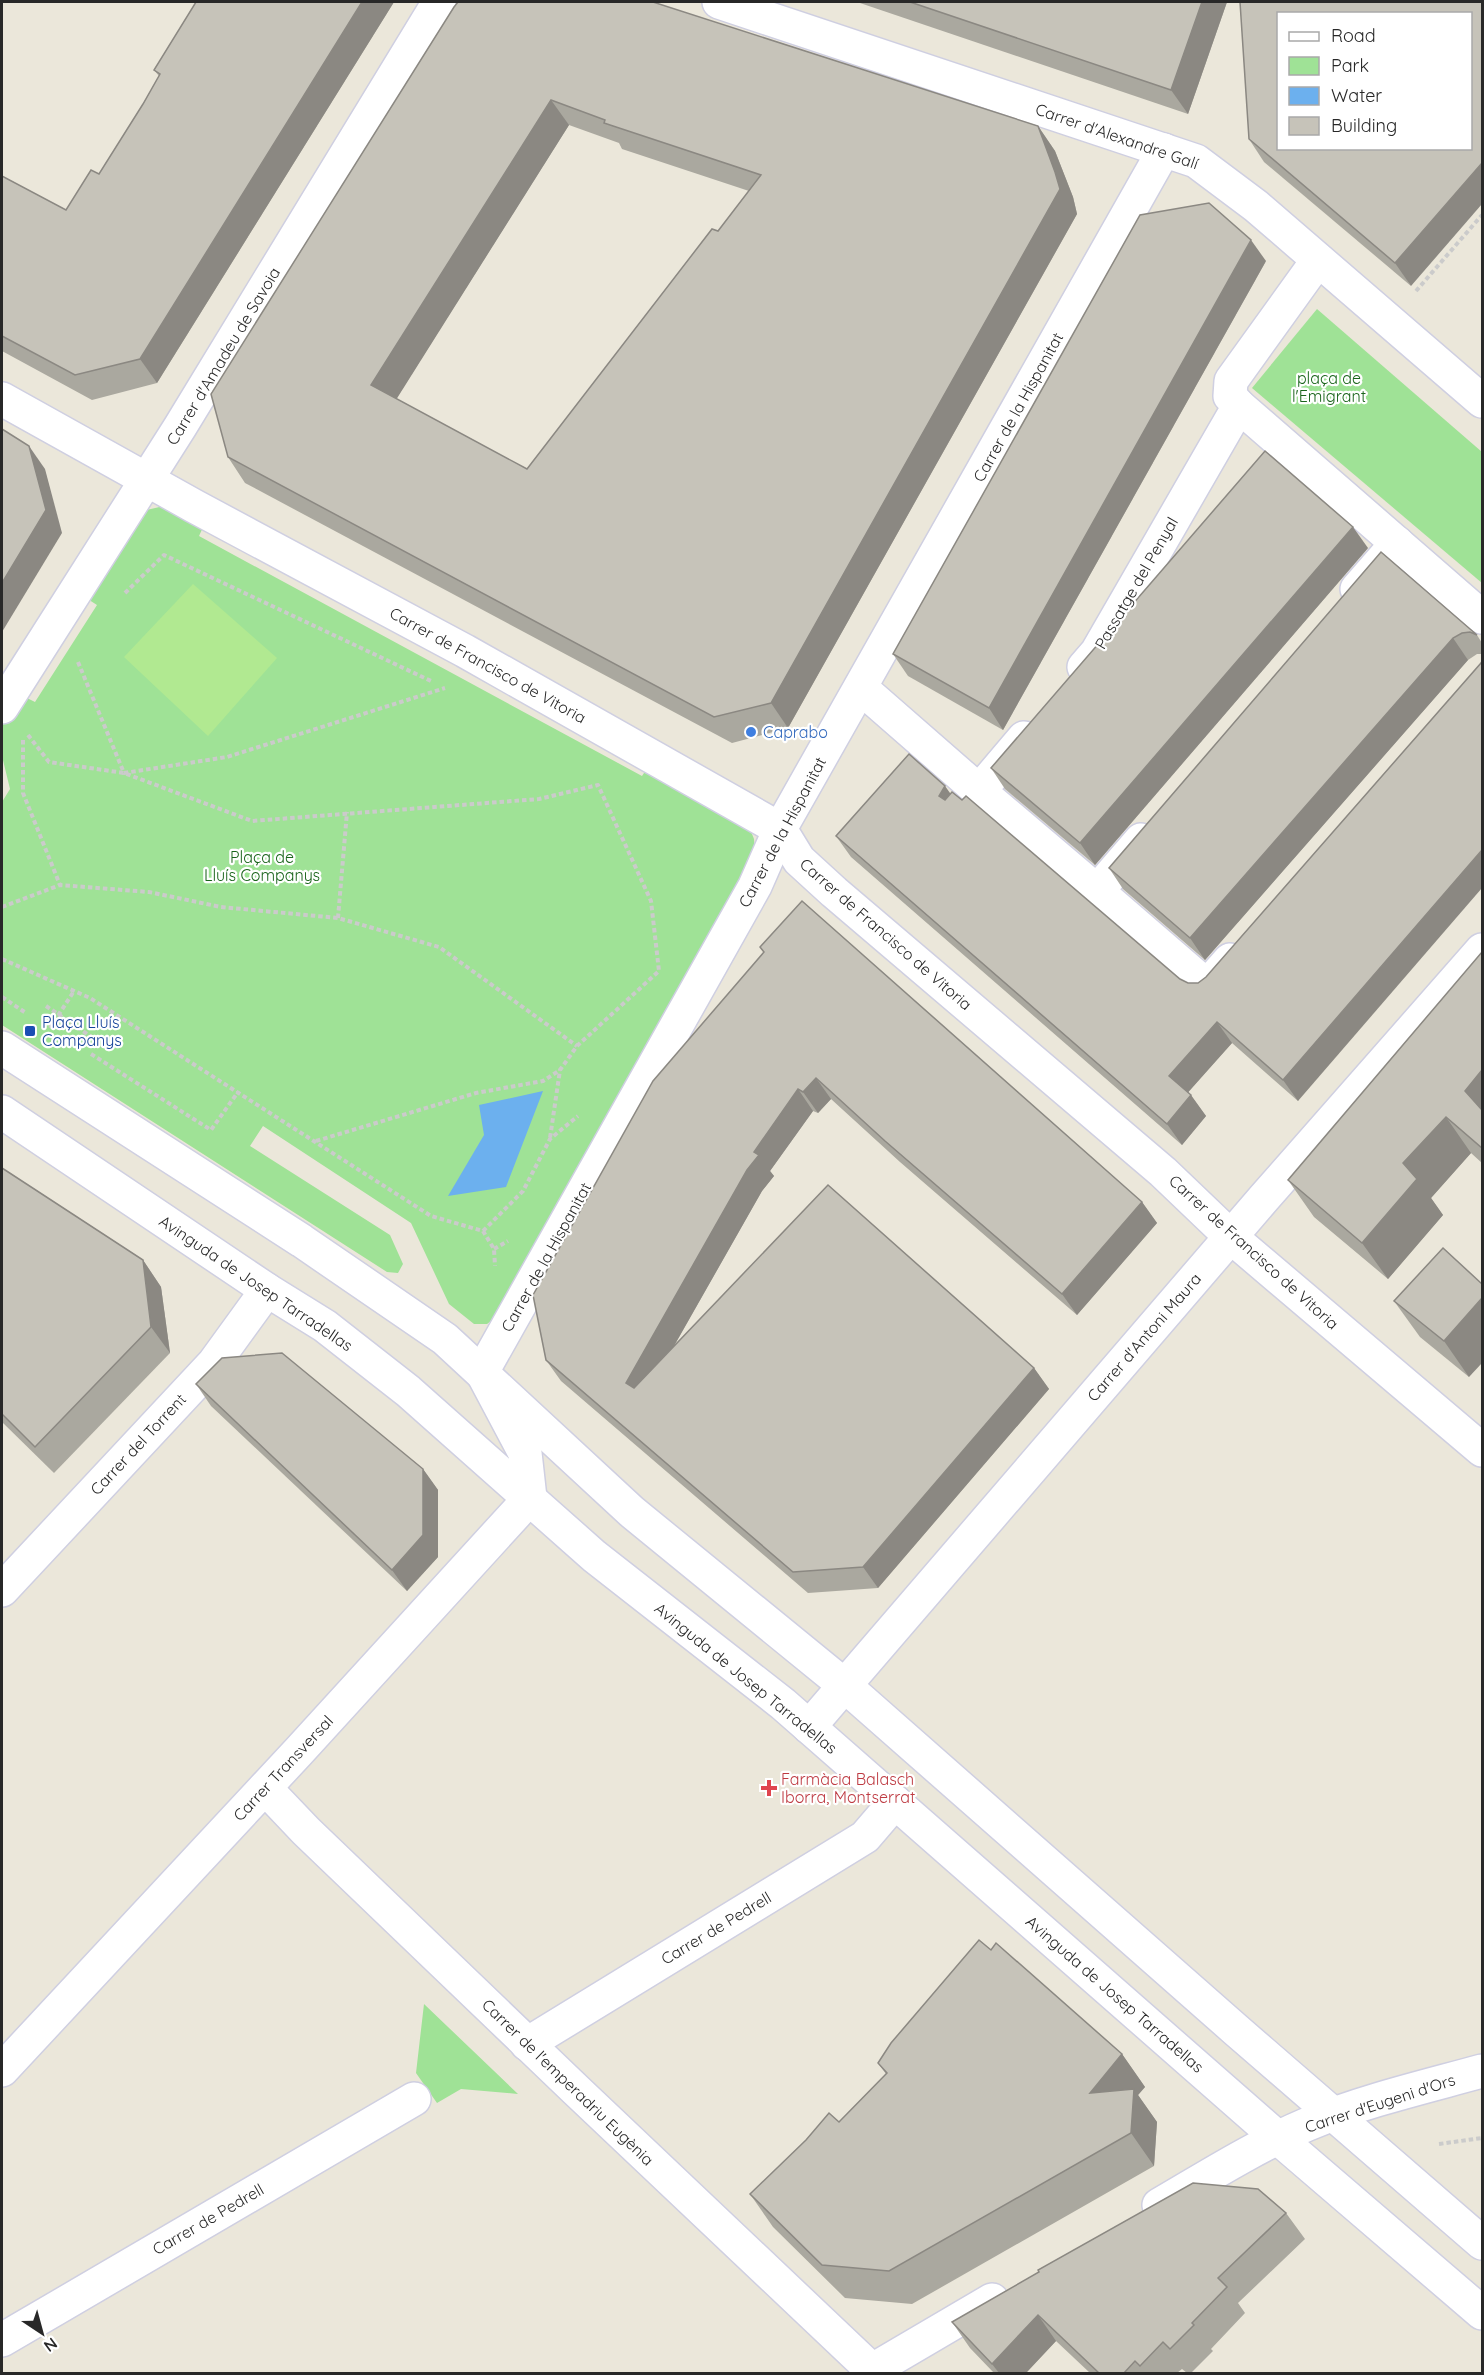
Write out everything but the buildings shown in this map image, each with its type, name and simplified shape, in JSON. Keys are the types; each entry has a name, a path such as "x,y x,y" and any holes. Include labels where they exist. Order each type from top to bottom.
{"street":[{"name":"Carrer d'Amadeu de Savoia","path":"13,718 146,480 439,2"},
{"name":"Carrer d'Alexandre Galí","path":"718,2 1196,161 1256,206 1482,401"},
{"name":"Carrer de la Hispanitat","path":"482,1372 754,886 780,829 1164,150"},
{"path":"1318,260 1231,381 1230,396 1482,617"},
{"name":"Carrer de Francisco de Vitoria","path":"2,399 146,480 475,657 780,829 799,860 1163,1172 1231,1237 1482,1450"},
{"name":"Passatge del Penyal","path":"1068,687 1097,652 1239,406"},
{"path":"1335,614 1397,543"},
{"path":"861,688 1207,986 1246,941"},
{"path":"979,791 1045,713"},
{"path":"1097,891 1158,820"},
{"name":"Carrer d'Antoni Maura","path":"809,1727 1231,1237 1482,950"},
{"path":"2,1048 302,1241 445,1339 632,1512 844,1685 1482,2243"},
{"name":"Avinguda de Josep Tarradellas","path":"2,1112 267,1290 325,1326 400,1385 594,1556 809,1727 1278,2138 1482,2313"},
{"name":"Carrer del Torrent","path":"2,1590 214,1363 267,1290"},
{"path":"482,1372 525,1453 530,1498"},
{"name":"Carrer Transversal","path":"2,2070 265,1788 530,1498"},
{"name":"Carrer de l'emperadriu Eugènia","path":"265,1788 306,1832 871,2372"},
{"name":"Carrer de Pedrell","path":"527,2044 865,1838 895,1802"},
{"name":"Carrer d'Eugeni d'Ors","path":"1135,2218 1278,2138 1334,2114 1482,2071"},
{"name":"Carrer de Pedrell","path":"2,2340 414,2099"},
{"path":"871,2372 1022,2283"}],"path":[{"path":"1412,296 1482,215"},
{"path":"78,661 124,773"},
{"path":"124,773 227,757 444,688"},
{"path":"13,718 49,762 124,773 252,821 539,799 598,784 651,901 659,971 578,1046 560,1070 543,1081 476,1093 316,1142"},
{"path":"22,793 60,885"},
{"path":"338,918 347,812"},
{"path":"2,908 60,885 149,892 221,908 338,918 439,947 578,1046"},
{"path":"2,959 90,998 431,1216 483,1231 494,1249 496,1276"},
{"path":"40,1022 50,1028 74,991"},
{"path":"2,997 31,1016"},
{"path":"46,1006 96,1040"},
{"path":"90,1054 211,1130 238,1092"},
{"path":"550,1139 560,1070"},
{"path":"494,1249 507,1243"},
{"path":"1439,2144 1482,2138"}],"green space":[{"name":"plaça de l'Emigrant","path":"1317,309 1482,452 1482,583 1252,388"},
{"name":"Plaça de Lluís Companys","path":"164,506 205,523 199,536 642,776 650,764 748,824 754,839 755,853 499,1315 487,1324 474,1324 449,1304 411,1223 263,1126 250,1146 390,1235 403,1264 398,1273 387,1272 2,1025 2,802 10,789 2,756 2,726 21,695 35,702 97,605 83,596 142,511"},
{"path":"193,584 277,658 208,736 124,657"},
{"path":"424,2004 518,2094 461,2089 437,2103 416,2073"}],"water":[{"path":"543,1091 506,1187 448,1196 484,1135 479,1105"}],"place":[{"name":"Caprabo","path":"751,732"},
{"name":"Plaça Lluís Companys","path":"30,1031"},
{"name":"Farmàcia Balasch Iborra, Montserrat","path":"769,1788"}]}
